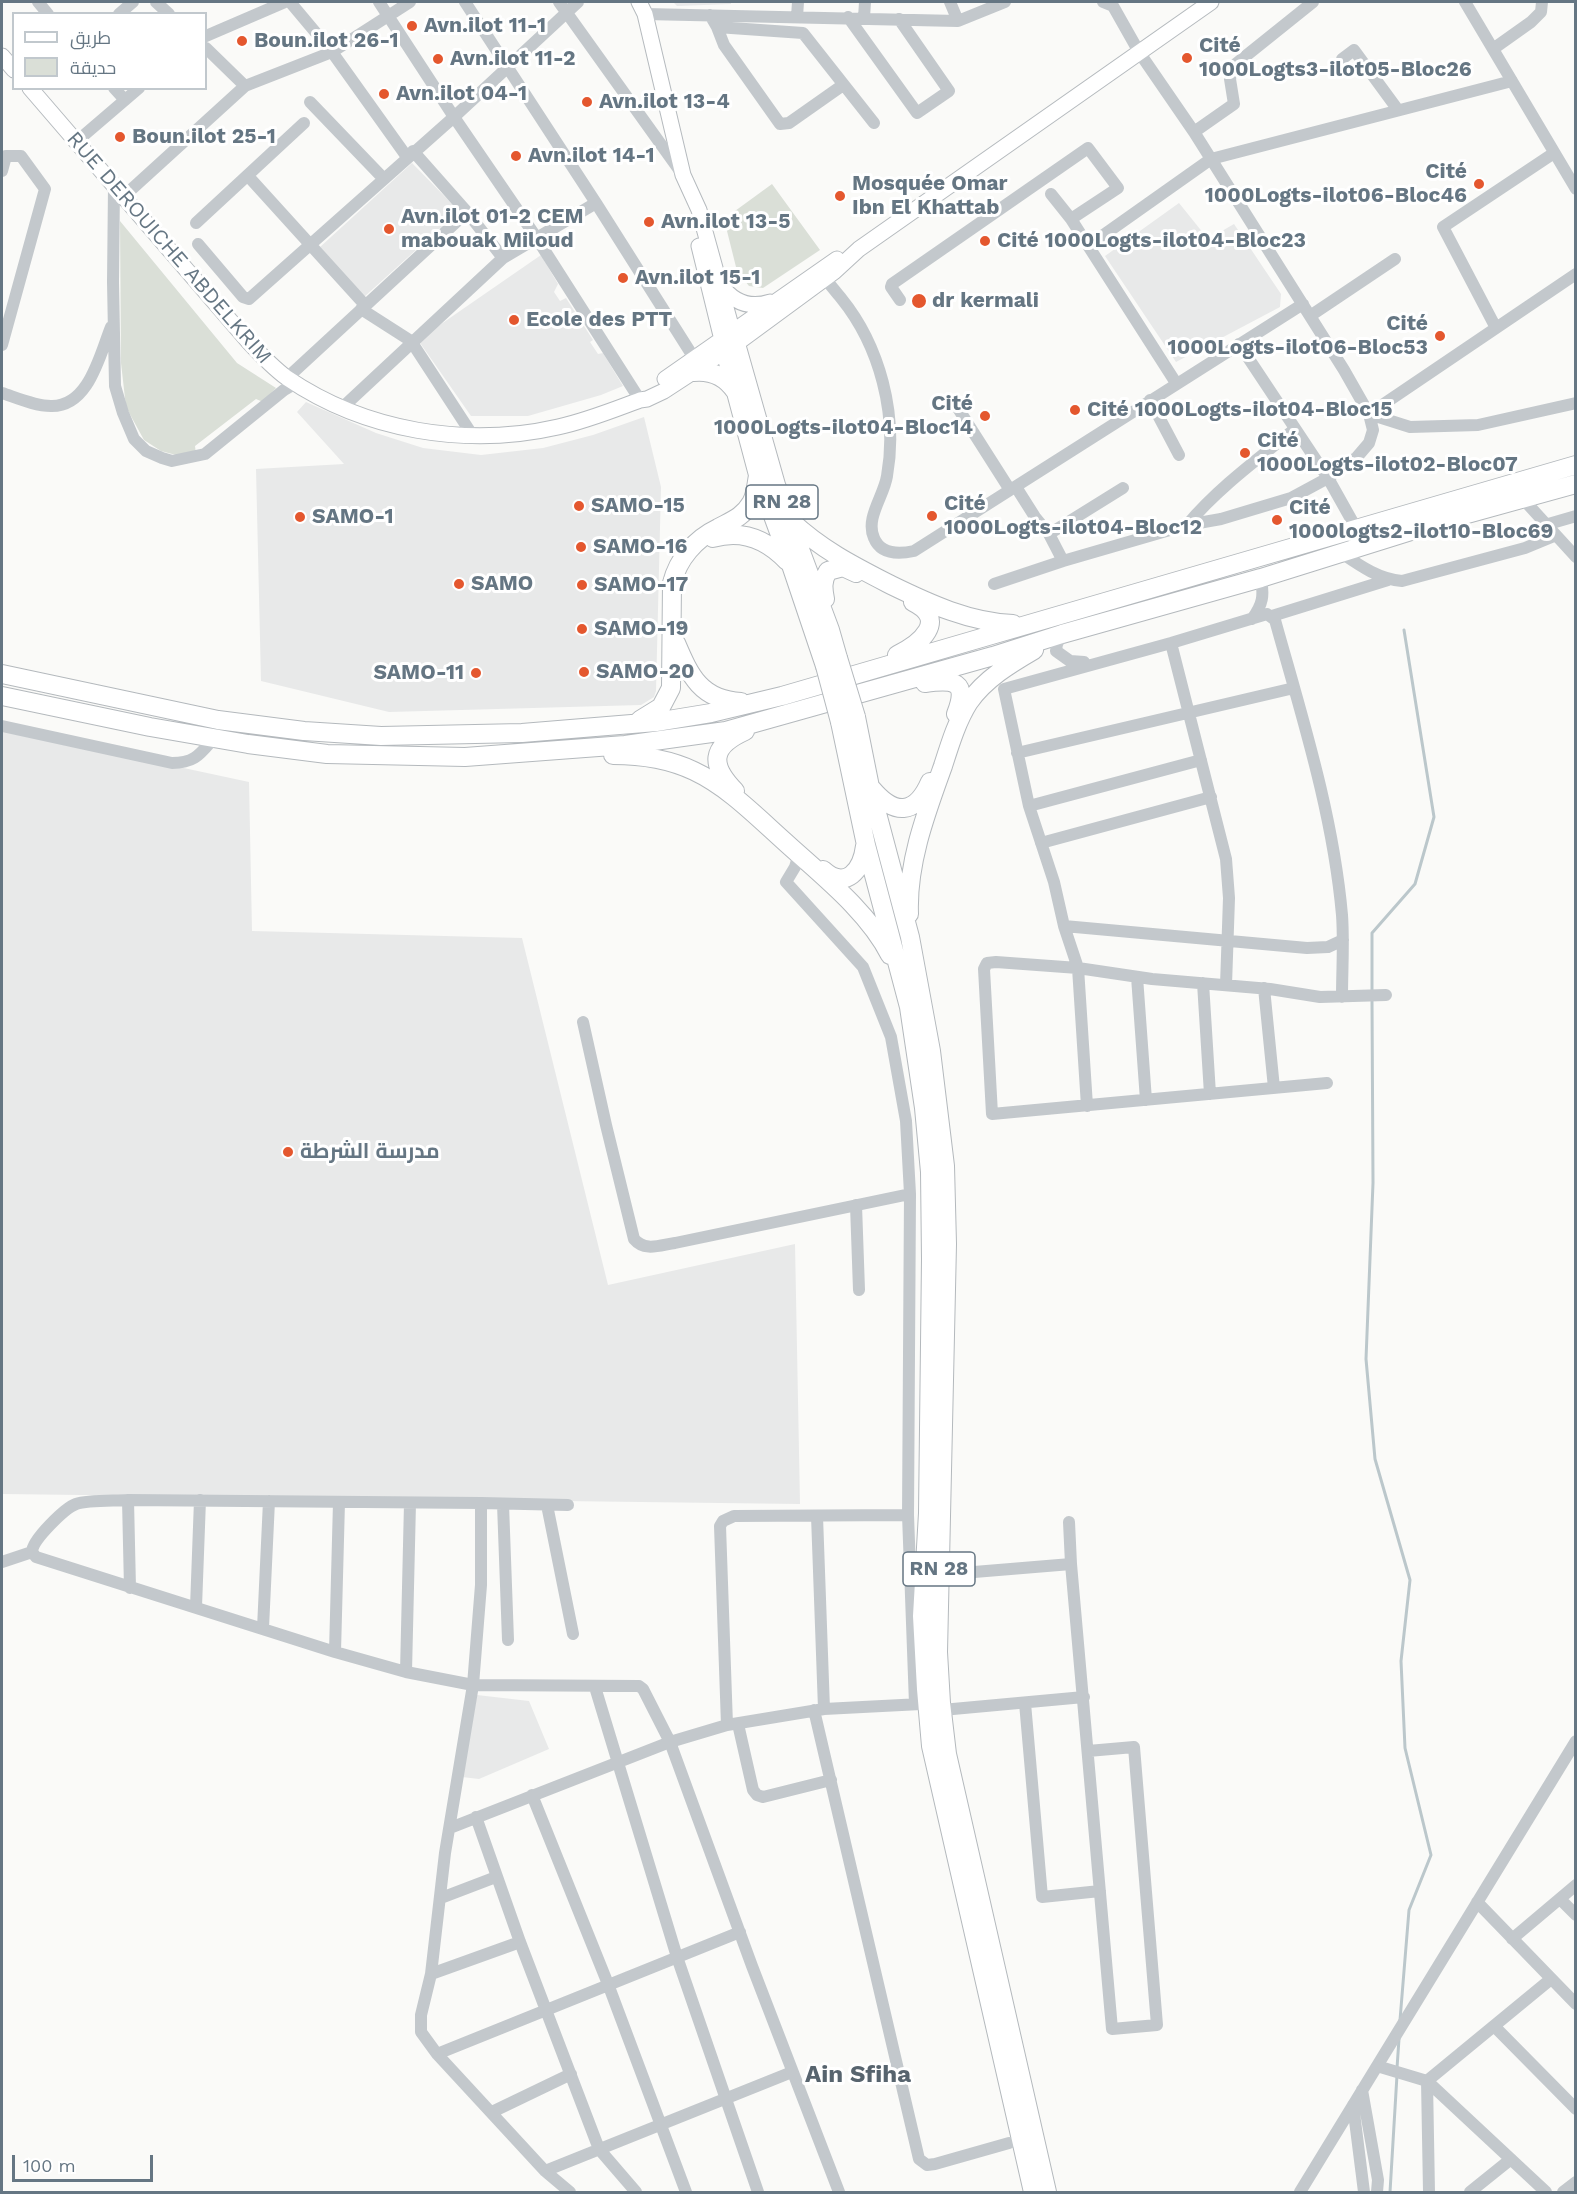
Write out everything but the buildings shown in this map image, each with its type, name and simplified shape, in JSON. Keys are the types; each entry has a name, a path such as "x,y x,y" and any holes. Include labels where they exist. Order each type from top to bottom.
{"highway":[{"path":"729,341 735,392 758,475 791,565 832,662"},
{"name":"RN 28","path":"729,341 786,516 830,630 832,662 870,787 910,936 931,1051 945,1166 946,1256 938,1652 928,1706 947,1754 1047,2193"},
{"path":"694,365 725,379 735,392"},
{"path":"2,674 218,720 339,734 381,736 522,733 630,724 711,713 755,702 1575,465"},
{"path":"630,724 653,714 668,698 673,674 672,583 682,557 712,531 744,513 754,497 758,475"},
{"path":"2,696 214,738 327,754 465,757 625,745 726,730 993,656 1575,484"},
{"path":"786,516 812,540 849,564 932,604 969,618 1026,624"},
{"path":"697,543 722,535 749,536 767,543 791,565"},
{"path":"830,630 823,586 824,578 834,568 843,567 853,571 925,610 930,617 929,627 922,640 908,650 866,671"},
{"path":"910,936 908,897 916,851 959,721 969,702 998,672 1062,634"},
{"path":"673,637 690,673 707,692 722,700 755,702"},
{"path":"867,691 950,681 960,688 962,696 942,754 926,791 920,799 911,806 895,808 881,800 870,787"},
{"path":"783,714 725,742 716,760 721,774 735,791 834,878 847,878 859,869 866,845"},
{"path":"848,719 866,845 903,980"},
{"path":"562,750 632,755 681,765 695,771 749,810 856,909 884,943 903,980"},
{"name":"RN 28","path":"903,980 915,1044 930,1172 928,1513 922,1616 931,1746 1033,2193"}],"main road":[{"path":"729,341 1211,2"},
{"name":"RN 28","path":"644,6 683,176 699,210 718,281 729,341"},
{"path":"2,56 12,68"},
{"name":"RUE DEROUICHE ABDELKRIM","path":"32,90 266,361 291,380 343,407 395,426 473,436 528,433 556,428 656,396 694,365 729,341"},
{"path":"683,176 688,206 729,341"},
{"path":"729,341 778,299 821,275"},
{"path":"718,281 726,292 745,304 755,306 778,299"}],"street":[{"path":"121,12 133,2"},
{"path":"207,36 285,2"},
{"path":"290,2 332,52 410,154 466,212 502,258"},
{"path":"379,2 536,237 640,400"},
{"path":"410,2 332,52 246,86 118,191 114,320 115,386 134,439 147,450 172,461 205,454 284,390 291,380 363,307 466,212"},
{"path":"465,2 596,203 694,365"},
{"path":"198,244 246,299 311,245 383,178 454,117 508,67 563,7 578,2"},
{"path":"797,17 798,2"},
{"path":"864,18 865,2"},
{"path":"950,2 958,21"},
{"path":"644,6 710,15 958,21 1005,2"},
{"path":"993,584 1187,525 1221,519 1281,501 1328,478 1357,457 1369,442 1373,430 1369,414 1303,304 1194,132 1139,52 1113,6 1102,2"},
{"path":"1194,132 1234,104 1230,79 1232,67 1313,2"},
{"path":"1465,2 1575,189"},
{"path":"1493,49 1531,22 1541,12 1542,2"},
{"path":"563,7 683,176"},
{"path":"710,15 724,45 780,124 789,123 843,85"},
{"path":"848,17 917,113 949,91 899,19"},
{"path":"717,27 803,33 873,123"},
{"path":"207,49 246,86"},
{"path":"1342,59 1354,50 1398,110"},
{"path":"1088,246 1211,159 1512,81"},
{"path":"116,90 125,100"},
{"path":"76,142 137,90"},
{"path":"310,102 383,178"},
{"path":"196,223 304,123"},
{"path":"900,300 891,287 892,284 1088,148 1118,188 1071,219"},
{"path":"1496,328 1443,227 1554,153"},
{"path":"2,171 6,156 21,156 45,189 2,345"},
{"path":"248,176 311,245 363,307 411,341 473,436"},
{"path":"1051,194 1071,219 1176,383"},
{"path":"343,407 502,258 596,203"},
{"path":"1310,316 1395,259"},
{"path":"1369,414 1575,274"},
{"path":"821,275 848,307 868,339 879,367 887,405 890,442 887,478 872,521 874,539 888,551 900,554 914,551 1303,304"},
{"path":"2,393 51,406 65,404 90,380 114,320"},
{"path":"1239,344 1328,478 1356,528"},
{"path":"1150,400 1179,455"},
{"path":"954,402 1013,488 1049,534 1063,561"},
{"path":"1369,414 1410,427 1478,424 1575,403"},
{"path":"1187,525 1236,477 1295,429"},
{"path":"1049,534 1123,488"},
{"path":"1523,499 1575,557"},
{"path":"1545,525 1575,516"},
{"path":"1087,1106 1078,968 1064,926 1054,882 1029,806 1004,688 1171,644 1267,614 1272,616 1388,580 1402,581 1526,548 1554,536"},
{"path":"1340,552 1363,568 1388,580"},
{"path":"1252,619 1260,608 1263,592 1261,578"},
{"path":"1272,616 1309,741 1334,848 1342,916 1342,997"},
{"path":"1062,634 1057,644 1056,651 1059,655 1070,661 1092,663"},
{"path":"1171,644 1222,836 1229,880 1226,986"},
{"path":"1017,753 1294,688"},
{"path":"2,726 186,763 197,757 214,738"},
{"path":"1029,806 1201,760"},
{"path":"1041,843 1211,797"},
{"path":"799,854 795,867 786,882 863,968 891,1037 906,1122 910,1194 908,1515 928,1706"},
{"path":"1064,926 1307,948 1328,947 1342,940"},
{"path":"1327,1083 992,1114 984,969 987,963 996,962 1078,968 1137,977 1264,988 1320,997 1386,995"},
{"path":"1137,977 1146,1100"},
{"path":"1203,983 1210,1094"},
{"path":"1264,988 1274,1088"},
{"path":"583,1022 634,1239 640,1246 675,1243 910,1194"},
{"path":"856,1205 859,1290"},
{"path":"128,1500 130,1588"},
{"path":"568,1505 200,1500 128,1500 75,1504 40,1534 34,1542 32,1552 36,1557 130,1588 406,1672 473,1684 639,1686 643,1689 670,1742 839,2193"},
{"path":"196,1607 200,1500"},
{"path":"263,1628 269,1501"},
{"path":"335,1652 339,1502"},
{"path":"406,1672 410,1503"},
{"path":"481,1503 481,1585 473,1684 445,1853 431,1974 421,2015 421,2032 437,2054 545,2171 570,2193"},
{"path":"503,1504 508,1640"},
{"path":"547,1505 573,1634"},
{"path":"831,1780 763,1797 757,1795 753,1790 733,1724 720,1526 723,1521 734,1516 908,1515"},
{"path":"817,1516 819,1710 831,1780 919,2159 927,2165 935,2164 1009,2143"},
{"path":"1069,1522 1071,1564 1112,2029 1157,2025 1134,1747 1088,1750"},
{"path":"2,1562 32,1552"},
{"path":"938,1575 1071,1564"},
{"path":"595,1687 677,1957 758,2193"},
{"path":"450,1828 670,1742 733,1724 819,1710 1025,1703 1084,1697"},
{"path":"1025,1703 1042,1897 1100,1891"},
{"path":"1300,2193 1575,1741"},
{"path":"532,1795 608,1984 686,2193"},
{"path":"476,1817 520,1942 599,2149 636,2193"},
{"path":"441,1898 496,1877"},
{"path":"1512,1939 1575,1885"},
{"path":"1560,1899 1575,1915"},
{"path":"1478,1902 1575,2004"},
{"path":"437,2054 740,1932"},
{"path":"431,1974 520,1942"},
{"path":"1427,2082 1551,1979"},
{"path":"1494,2026 1575,2109"},
{"path":"1377,2066 1427,2082 1546,2193"},
{"path":"545,2171 792,2072"},
{"path":"492,2112 571,2074"},
{"path":"1427,2082 1429,2193"},
{"path":"1362,2090 1378,2180 1377,2193"},
{"path":"1353,2105 1364,2193"},
{"path":"1470,2193 1510,2159"},
{"path":"1563,2193 1575,2182"}],"shaded area":[{"path":"673,2 731,2 731,4 677,6"},
{"name":"Avn.ilot 01-2 CEM mabouak Miloud","path":"412,163 459,211 364,297 320,247"},
{"path":"1179,203 1208,239 1234,224 1281,294 1280,307 1176,362 1105,256"},
{"name":"Ecole des PTT","path":"541,255 558,284 554,292 560,301 566,298 593,340 590,342 598,354 603,353 623,386 601,395 528,416 471,416 418,340"},
{"name":"SAMO","path":"306,402 376,433 423,448 481,455 543,448 593,435 644,417 661,487 654,697 641,705 389,712 261,681 256,469 344,464 297,412"},
{"name":"مدرسة الشرطة","path":"2,729 249,782 252,931 522,938 608,1285 795,1244 800,1504 2,1494"},
{"path":"477,1695 529,1701 549,1749 479,1779 462,1777"}],"green space":[{"path":"772,184 820,250 763,288 749,286 737,271 724,219"},
{"path":"120,221 237,363 276,388 263,402 256,399 195,446 196,454 176,455 161,451 144,440 126,407 121,363"}],"waterway":[{"path":"1372,993 1372,933 1415,884 1434,817 1404,630"},
{"path":"1372,1000 1373,1183 1366,1359 1375,1459 1410,1580 1401,1661 1405,1748 1431,1855 1409,1910 1400,2020"},
{"path":"1397,2068 1399,2039"},
{"path":"1390,2192 1397,2075"}],"place":[{"name":"Avn.ilot 11-1","path":"412,26"},
{"name":"Boun.ilot 26-1","path":"242,41"},
{"name":"Cité 1000Logts3-ilot05-Bloc26","path":"1187,58"},
{"name":"Avn.ilot 11-2","path":"438,59"},
{"name":"Avn.ilot 04-1","path":"384,94"},
{"name":"Avn.ilot 13-4","path":"587,102"},
{"name":"Boun.ilot 25-1","path":"120,137"},
{"name":"Avn.ilot 14-1","path":"516,156"},
{"name":"Cité 1000Logts-ilot06-Bloc46","path":"1479,184"},
{"name":"Mosquée Omar Ibn El Khattab","path":"840,196"},
{"name":"Avn.ilot 13-5","path":"649,222"},
{"name":"Avn.ilot 01-2 CEM mabouak Miloud","path":"389,229"},
{"name":"Cité 1000Logts-ilot04-Bloc23","path":"985,241"},
{"name":"Avn.ilot 15-1","path":"623,278"},
{"name":"dr kermali","path":"919,301"},
{"name":"Ecole des PTT","path":"514,320"},
{"name":"Cité 1000Logts-ilot06-Bloc53","path":"1440,336"},
{"name":"Cité 1000Logts-ilot04-Bloc15","path":"1075,410"},
{"name":"Cité 1000Logts-ilot04-Bloc14","path":"985,416"},
{"name":"Cité 1000Logts-ilot02-Bloc07","path":"1245,453"},
{"name":"SAMO-15","path":"579,506"},
{"name":"Cité 1000Logts-ilot04-Bloc12","path":"932,516"},
{"name":"SAMO-1","path":"300,517"},
{"name":"Cité 1000logts2-ilot10-Bloc69","path":"1277,520"},
{"name":"SAMO-16","path":"581,547"},
{"name":"SAMO","path":"459,584"},
{"name":"SAMO-17","path":"582,585"},
{"name":"SAMO-19","path":"582,629"},
{"name":"SAMO-20","path":"584,672"},
{"name":"SAMO-11","path":"476,673"},
{"name":"مدرسة الشرطة","path":"288,1152"}],"district":[{"name":"Ain Sfiha","path":"858,2075"}]}
